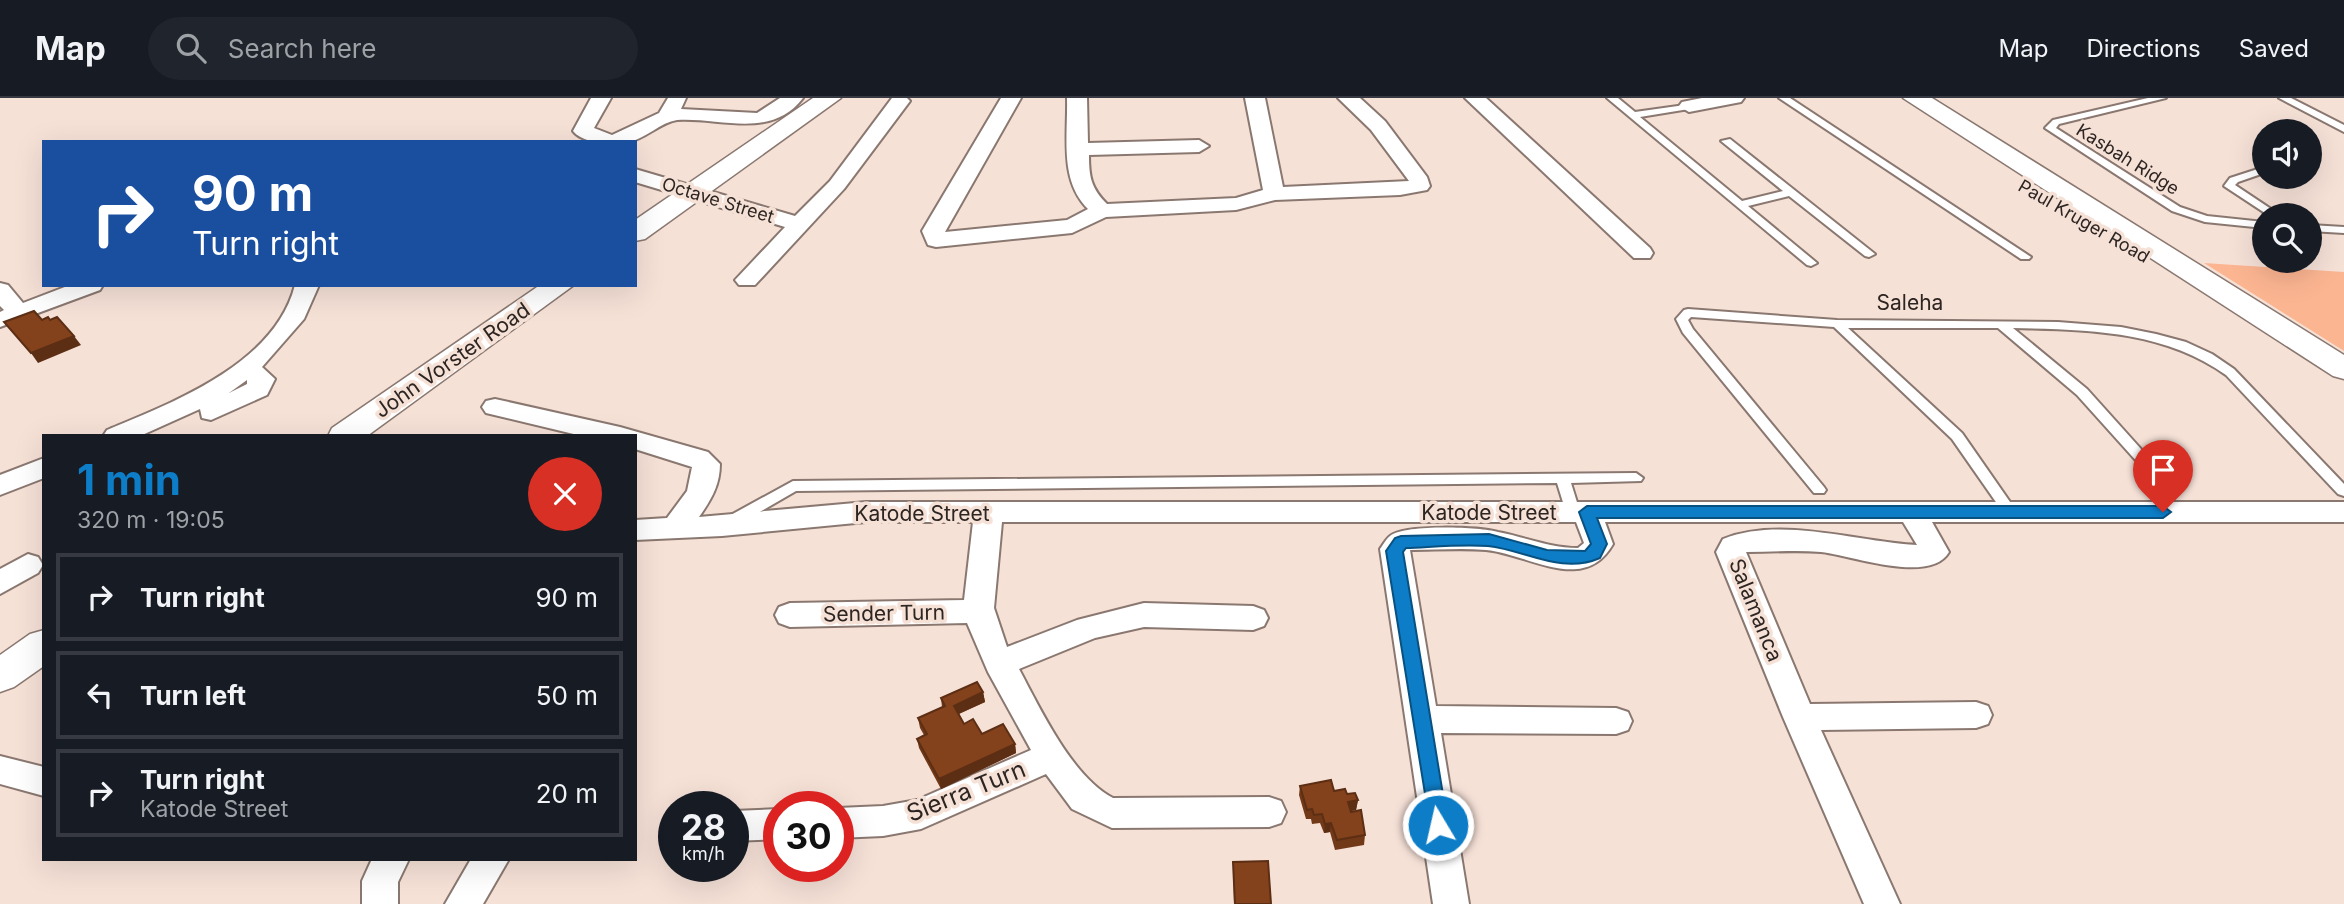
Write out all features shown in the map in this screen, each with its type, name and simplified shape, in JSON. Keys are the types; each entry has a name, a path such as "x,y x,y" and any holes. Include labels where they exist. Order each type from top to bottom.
{"street":[{"path":"601,98 583,131 607,140"},
{"path":"615,140 674,106 761,119 793,98"},
{"path":"637,232 829,98"},
{"path":"1010,98 933,231 933,238 946,242 1072,226 1102,211 1236,204 1274,194 1420,186 1420,181 1378,127 1348,98"},
{"path":"1098,98 1077,98 1077,149 1081,187 1102,211"},
{"path":"1255,98 1274,194"},
{"path":"1475,98 1643,253"},
{"name":"Paul Kruger Road","path":"1889,98 2015,182 2287,332"},
{"name":"Paul Kruger Road","path":"1915,98 2344,369"},
{"path":"1689,106 1721,99"},
{"path":"747,280 837,186 900,101"},
{"path":"1077,149 1199,146"},
{"name":"Octave Street","path":"637,176 802,225"},
{"path":"0,290 9,316 87,287"},
{"path":"121,434 202,399 248,369 291,321 306,287"},
{"name":"John Vorster Road","path":"347,434 557,287"},
{"path":"163,434 258,389 262,379 248,369"},
{"path":"495,407 611,434"},
{"path":"637,441 698,458 706,464 708,477 702,492 674,530"},
{"path":"0,486 42,468"},
{"name":"Katode Street","path":"637,530 674,530 854,513 2010,512 2343,502"},
{"path":"1451,904 1394,551 1396,545 1411,540 1489,540 1547,556 1587,557 1594,554 1599,544 1580,512"},
{"name":"Salamanca","path":"1882,904 1732,557 1733,546 1743,542 1822,542 1880,554 1927,556 1934,552 1933,546 1911,512"},
{"path":"988,513 988,539 979,611 1000,664 1051,756 1086,799 1112,813 1269,812"},
{"path":"0,583 27,565"},
{"name":"Sender Turn","path":"790,615 979,611"},
{"path":"1000,664 1126,618 1144,615 1253,618"},
{"path":"0,676 42,646"},
{"path":"1799,717 1976,715"},
{"path":"1421,719 1616,721"},
{"name":"Sierra Turn","path":"854,822 883,821 921,814 1051,756"},
{"path":"0,770 42,781"},
{"path":"380,904 380,881 390,861"},
{"path":"463,904 490,861"}],"lane":[{"path":"1612,98 1811,263"},
{"path":"1784,98 2025,257"},
{"name":"Kasbah Ridge","path":"2161,98 2056,122 2050,128 2176,209 2205,219 2252,224"},
{"path":"2284,98 2344,129"},
{"path":"1633,115 1689,106"},
{"path":"1726,141 1869,254"},
{"path":"2252,174 2234,180 2229,186 2256,203"},
{"path":"1741,204 1790,193"},
{"path":"2322,229 2344,230"},
{"name":"Saleha","path":"1819,490 1687,330 1682,319 1688,313 1837,324 2001,324 2105,328 2211,358 2230,372 2343,502"},
{"path":"1837,324 1956,436 2010,512"},
{"path":"2001,324 2082,392 2171,491"},
{"path":"722,526 793,486 1636,478"},
{"path":"1563,479 1580,512"}],"shaded area":[{"path":"2204,263 2252,266 2252,273 2344,272 2344,351"}],"building":[{"path":"34,311 42,320 57,317 74,336 31,353 4,322"},
{"path":"977,682 983,692 954,706 964,724 973,719 982,734 1003,724 1015,744 939,779 917,739 927,734 918,718 945,706 941,698"},
{"path":"1331,780 1334,791 1345,789 1347,794 1355,793 1358,800 1348,802 1351,812 1361,810 1365,835 1337,840 1331,823 1325,824 1322,814 1314,815 1312,809 1307,810 1300,786"},
{"path":"1268,861 1271,904 1235,904 1233,862"}],"route":[{"path":"1438,825 1394,551 1396,545 1401,542 1489,540 1547,556 1582,558 1594,554 1599,544 1587,512 2163,512"}]}
